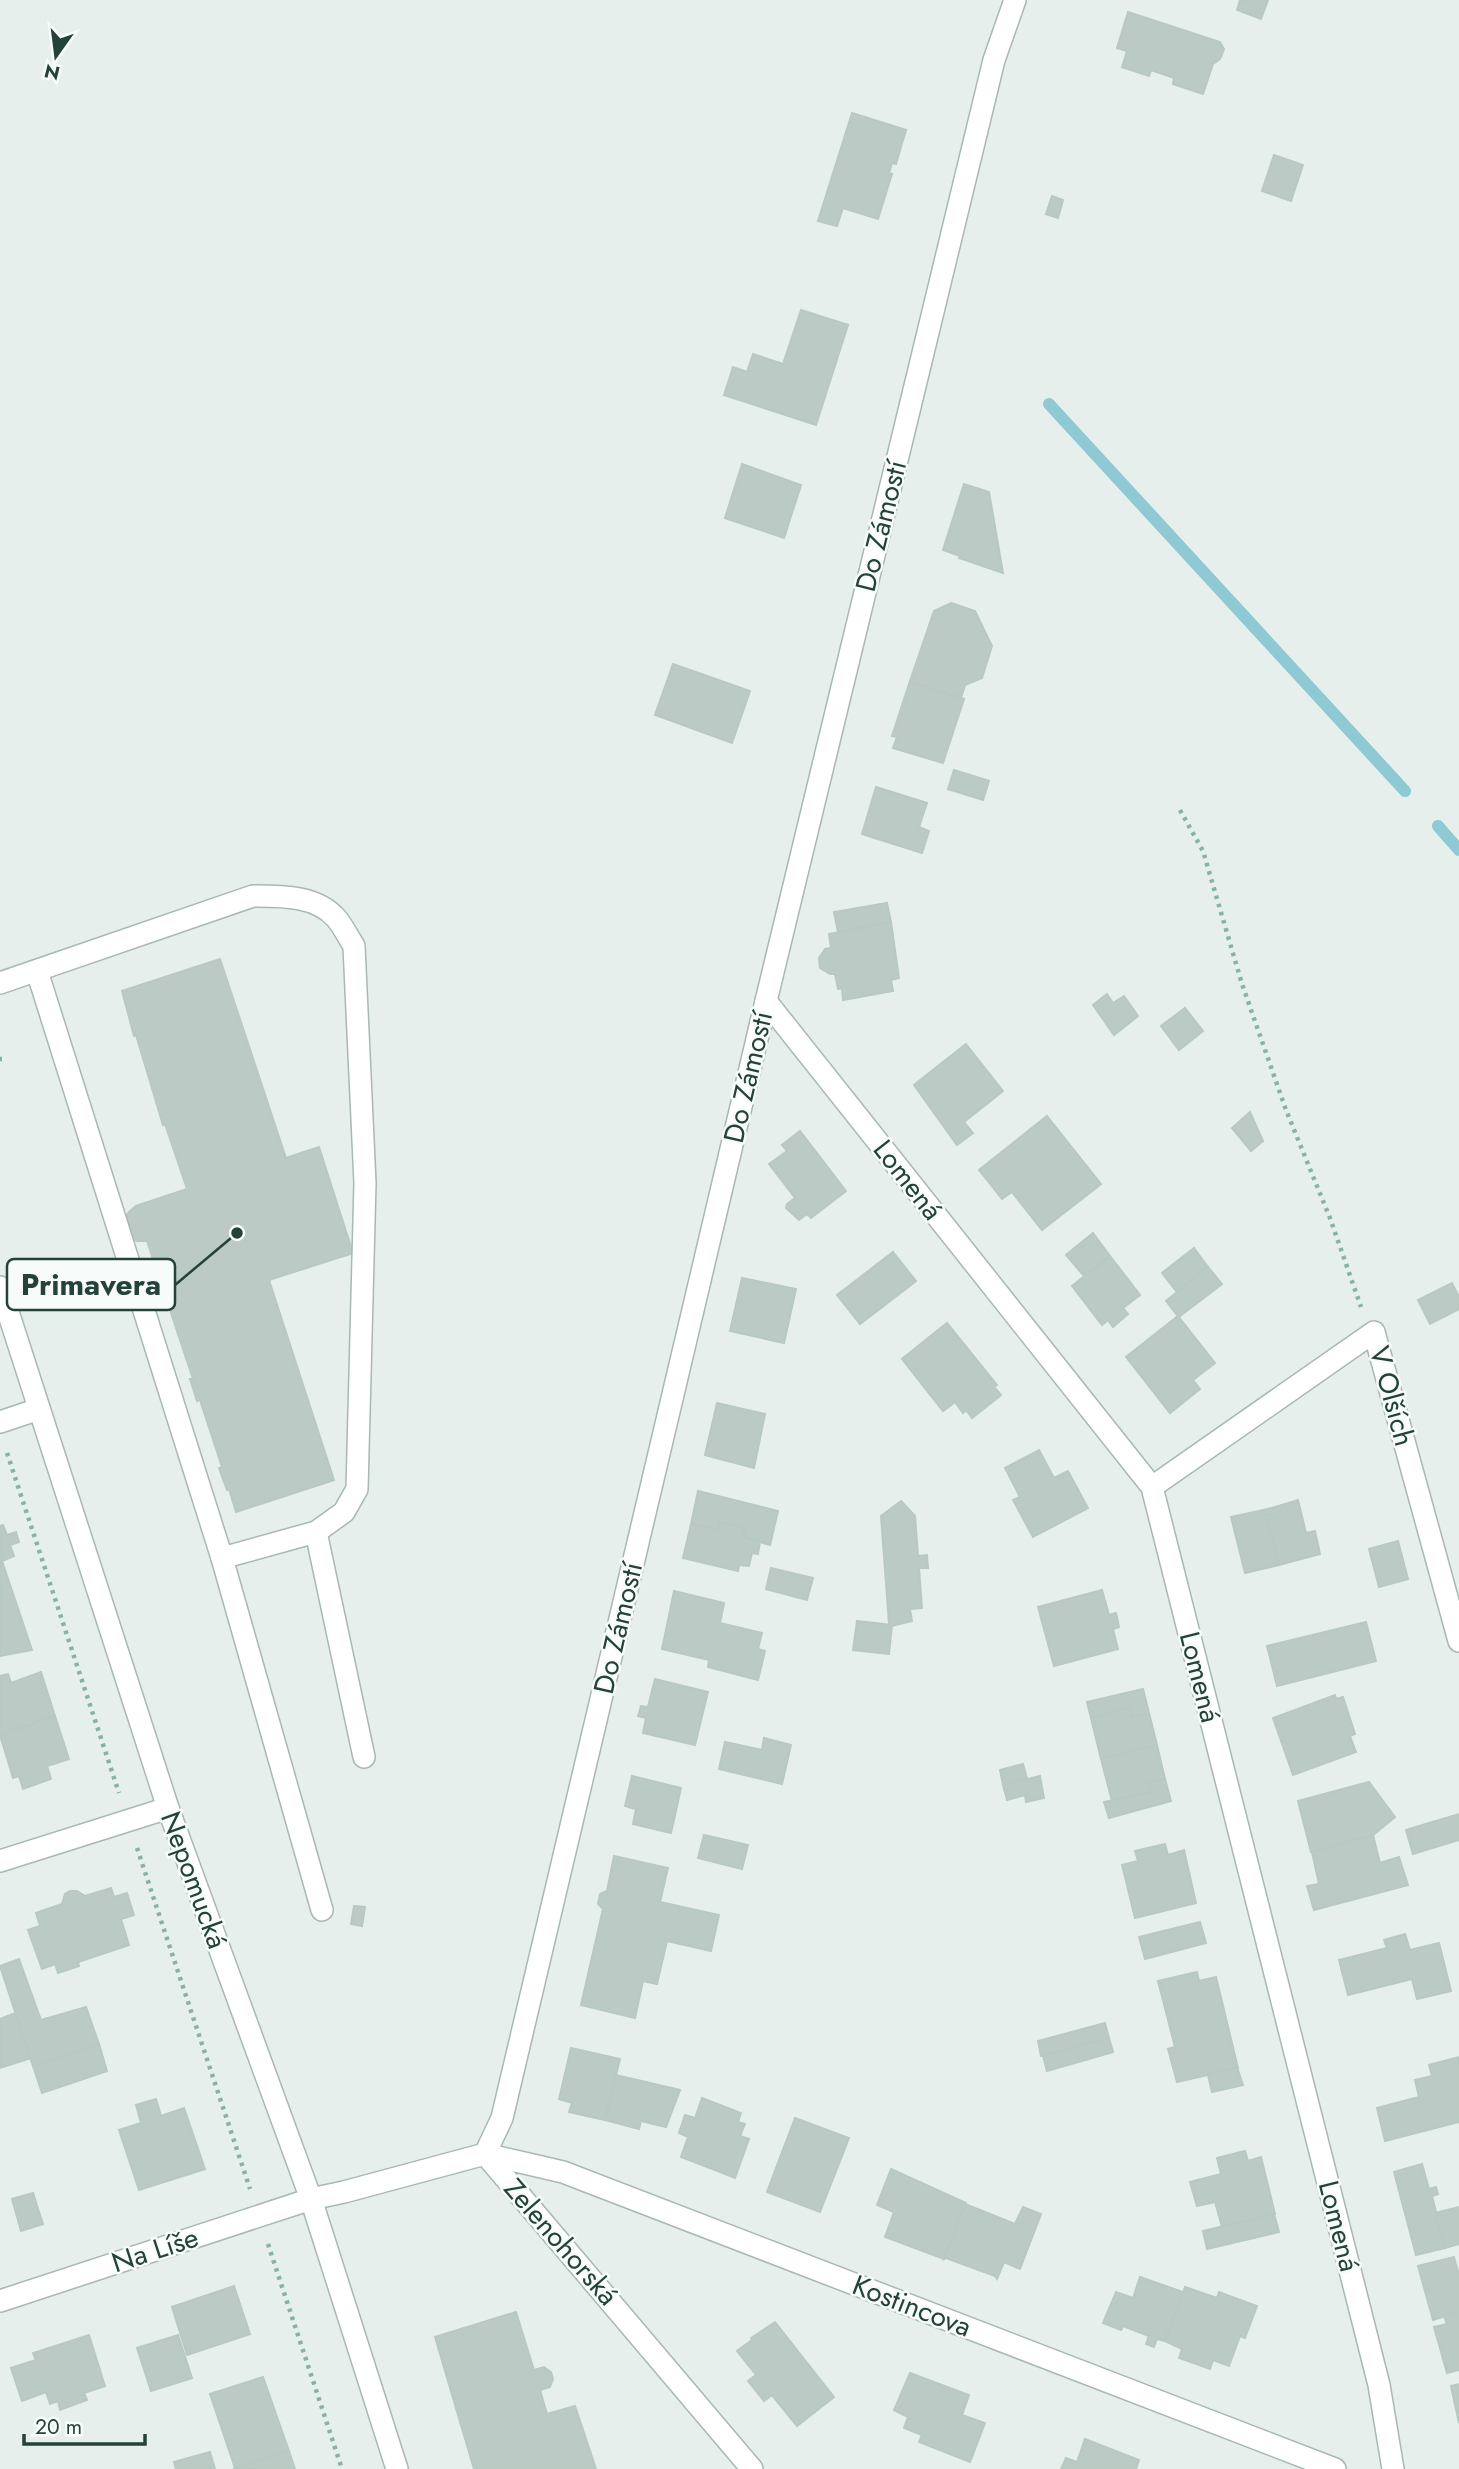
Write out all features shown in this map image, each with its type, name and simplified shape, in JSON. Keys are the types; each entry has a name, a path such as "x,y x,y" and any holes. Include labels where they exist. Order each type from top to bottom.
{"street":[{"name":"Do Zámostí","path":"485,2154 502,2118 766,1001 994,60 1015,0"},
{"path":"0,983 253,896 287,896 314,903 335,916 354,946 365,1183 357,1489 344,1512 316,1532 222,1558"},
{"path":"37,971 222,1558 322,1910"},
{"name":"Lomená","path":"766,1001 1152,1487 1379,2385 1394,2469"},
{"name":"Nepomucká","path":"0,1287 168,1808 310,2199 397,2469"},
{"name":"V Olších","path":"1152,1487 1374,1332 1459,1641"},
{"path":"0,1422 39,1409"},
{"path":"316,1532 364,1757"},
{"path":"0,1861 168,1808"},
{"name":"Zelenohorská","path":"310,2199 485,2154 752,2469"},
{"name":"Kostincova","path":"485,2154 563,2172 1335,2469"},
{"name":"Na Líše","path":"0,2301 310,2199"}],"path":[{"path":"1180,810 1203,851 1242,984 1286,1110 1330,1218 1359,1303 1374,1332"},
{"path":"4,1444 342,2469"}],"building":[{"path":"1240,0 1268,0 1261,19 1237,10"},
{"path":"1128,12 1220,42 1224,49 1220,59 1213,64 1203,94 1173,84 1174,78 1151,70 1149,76 1122,67 1127,51 1117,48"},
{"path":"852,113 906,130 896,164 892,163 889,173 892,174 878,219 843,208 837,226 818,221"},
{"path":"1274,155 1303,165 1291,201 1262,191"},
{"path":"1052,196 1063,200 1058,218 1046,214"},
{"path":"801,310 848,325 816,425 724,395 733,367 747,372 753,354 783,364"},
{"path":"742,464 801,485 784,538 725,518"},
{"path":"964,484 989,492 1003,573 943,550"},
{"path":"951,603 975,611 992,646 982,678 965,685 961,698 910,681 934,611"},
{"path":"673,664 750,691 732,743 655,715"},
{"path":"910,681 964,699 943,763 893,748 897,737 892,736"},
{"path":"954,770 989,781 983,800 948,789"},
{"path":"876,787 927,803 919,827 929,831 922,853 862,834"},
{"path":"887,903 891,922 838,932 834,912"},
{"path":"891,922 899,978 891,980 893,991 843,1000 842,988 838,989 835,974 820,968 819,958 825,949 831,948 829,934"},
{"path":"220,959 286,1158 319,1147 353,1253 269,1280 334,1480 236,1512 219,1468 222,1467 200,1400 197,1401 190,1379 193,1379 147,1241 137,1241 130,1237 124,1219 136,1206 187,1189 165,1124 163,1125 122,991"},
{"path":"1107,994 1113,1003 1124,996 1138,1016 1114,1035 1093,1005"},
{"path":"1185,1008 1203,1031 1179,1050 1161,1026"},
{"path":"966,1044 1003,1091 964,1122 973,1133 957,1145 914,1085"},
{"path":"1250,1112 1263,1141 1251,1151 1232,1128"},
{"path":"1047,1116 1101,1184 1042,1230 1012,1192 1002,1199 979,1170"},
{"path":"800,1131 846,1191 811,1218 807,1214 799,1220 786,1208 795,1198 769,1164 787,1151 782,1145"},
{"path":"1093,1233 1110,1256 1084,1276 1066,1255"},
{"path":"1194,1248 1208,1267 1177,1292 1162,1273"},
{"path":"893,1252 916,1281 860,1324 837,1295"},
{"path":"1110,1256 1140,1295 1123,1308 1128,1314 1113,1327 1108,1320 1102,1325 1072,1286"},
{"path":"1208,1267 1222,1284 1179,1317 1166,1301"},
{"path":"742,1278 796,1289 784,1343 730,1331"},
{"path":"1452,1283 1459,1297 1459,1309 1430,1324 1418,1300"},
{"path":"1178,1316 1215,1363 1193,1380 1200,1389 1170,1413 1126,1357"},
{"path":"947,1323 997,1385 994,1387 1001,1395 972,1418 966,1410 963,1413 955,1402 943,1411 902,1359"},
{"path":"717,1403 765,1414 754,1468 705,1455"},
{"path":"1039,1450 1054,1478 1068,1471 1088,1508 1033,1537 1013,1500 1020,1497 1005,1468"},
{"path":"698,1491 778,1511 770,1545 743,1537 745,1528 719,1522 718,1530 691,1524"},
{"path":"1298,1500 1306,1533 1315,1531 1320,1554 1279,1565 1266,1515 1273,1514 1272,1508"},
{"path":"901,1501 915,1516 918,1556 927,1555 928,1568 919,1568 922,1608 910,1609 912,1621 892,1626 889,1624 881,1516"},
{"path":"1272,1508 1273,1514 1266,1515 1279,1565 1245,1573 1231,1517"},
{"path":"719,1522 745,1528 743,1537 760,1542 758,1554 752,1553 749,1566 739,1565 738,1571 683,1558 691,1524 718,1530"},
{"path":"3,1525 7,1535 16,1532 19,1542 10,1545 14,1556 2,1561 32,1650 0,1656 0,1526"},
{"path":"1398,1541 1408,1579 1379,1587 1369,1549"},
{"path":"771,1568 813,1578 807,1600 766,1589"},
{"path":"1102,1590 1109,1615 1116,1613 1119,1627 1113,1629 1118,1649 1054,1666 1038,1607"},
{"path":"674,1591 724,1603 720,1623 762,1633 758,1649 765,1651 758,1680 708,1667 709,1660 662,1649"},
{"path":"857,1621 892,1625 889,1654 853,1650"},
{"path":"1366,1622 1376,1661 1277,1686 1267,1646"},
{"path":"41,1672 55,1716 0,1735 0,1676 8,1674 11,1683"},
{"path":"655,1679 708,1692 695,1745 643,1733 646,1718 638,1716 641,1706 648,1707"},
{"path":"1143,1689 1149,1713 1132,1717 1129,1708 1091,1718 1087,1702"},
{"path":"1335,1695 1336,1699 1343,1697 1355,1734 1350,1736 1356,1752 1293,1775 1273,1718"},
{"path":"1129,1708 1132,1717 1149,1713 1157,1745 1101,1759 1091,1718"},
{"path":"55,1716 69,1759 47,1766 51,1779 23,1789 19,1776 13,1778 0,1735"},
{"path":"764,1738 791,1745 782,1784 719,1769 725,1742 762,1750"},
{"path":"1157,1745 1165,1779 1148,1783 1151,1792 1112,1801 1101,1759"},
{"path":"1023,1764 1027,1778 1003,1785 1000,1770"},
{"path":"632,1776 681,1788 671,1833 633,1824 636,1809 625,1806"},
{"path":"1040,1776 1044,1798 1026,1802 1025,1795 1007,1800 1003,1785"},
{"path":"1165,1779 1171,1801 1109,1818 1104,1802 1151,1792 1148,1783"},
{"path":"1369,1782 1395,1817 1373,1835 1311,1852 1298,1801"},
{"path":"1459,1814 1459,1840 1413,1854 1406,1830"},
{"path":"704,1835 748,1845 742,1869 698,1858"},
{"path":"1373,1835 1380,1863 1399,1857 1408,1885 1314,1910 1307,1886 1319,1884 1312,1852"},
{"path":"1165,1844 1168,1855 1184,1850 1196,1903 1135,1918 1122,1865 1138,1861 1135,1851"},
{"path":"614,1856 668,1868 660,1902 719,1915 711,1951 667,1941 657,1984 643,1981 635,2018 581,2005 603,1909 598,1904 600,1894 607,1891"},
{"path":"111,1888 114,1897 127,1893 134,1915 121,1919 129,1945 78,1962 79,1966 58,1973 55,1964 42,1969 28,1930 40,1926 36,1913 62,1904 65,1894 70,1891 77,1891 85,1896"},
{"path":"354,1906 365,1907 362,1926 351,1924"},
{"path":"1200,1922 1206,1943 1145,1959 1139,1937"},
{"path":"1405,1934 1410,1950 1439,1943 1451,1991 1417,1999 1412,1979 1348,1995 1339,1960 1387,1948 1384,1940"},
{"path":"19,1959 41,2020 86,2007 99,2044 33,2066 0,1966"},
{"path":"1197,1972 1199,1981 1216,1977 1238,2068 1177,2082 1168,2049 1175,2047 1158,1981"},
{"path":"15,2013 31,2058 0,2068 0,2019"},
{"path":"1105,2023 1109,2038 1041,2056 1038,2041"},
{"path":"1109,2038 1113,2052 1047,2071 1043,2056"},
{"path":"99,2044 107,2071 42,2093 33,2066"},
{"path":"571,2048 620,2059 605,2120 569,2112 572,2103 559,2099"},
{"path":"1459,2057 1459,2122 1385,2141 1377,2108 1419,2097 1415,2080 1432,2076 1429,2065"},
{"path":"1237,2067 1243,2085 1212,2092 1208,2075"},
{"path":"616,2075 680,2090 666,2127 641,2121 639,2129 605,2120"},
{"path":"702,2098 741,2113 738,2122 745,2124 740,2136 749,2139 735,2178 681,2157 688,2137 679,2133 685,2115 695,2118"},
{"path":"156,2099 161,2116 184,2108 205,2169 139,2190 119,2130 141,2123 136,2105"},
{"path":"795,2118 849,2138 820,2212 767,2192"},
{"path":"1245,2151 1248,2161 1261,2157 1275,2214 1222,2227 1215,2202 1197,2206 1190,2182 1221,2174 1217,2158"},
{"path":"1422,2164 1429,2189 1436,2187 1438,2194 1432,2196 1445,2248 1416,2255 1394,2172"},
{"path":"891,2169 966,2203 944,2259 885,2237 894,2212 877,2205"},
{"path":"33,2193 43,2224 21,2231 12,2199"},
{"path":"965,2204 1015,2224 1023,2207 1041,2214 1020,2269 1004,2262 997,2279 995,2276 944,2259"},
{"path":"1459,2207 1459,2244 1445,2248 1435,2213"},
{"path":"1274,2214 1279,2232 1207,2249 1203,2231"},
{"path":"1454,2257 1459,2275 1459,2312 1433,2320 1418,2266"},
{"path":"1140,2277 1183,2292 1165,2341 1157,2339 1154,2347 1146,2344 1149,2336 1123,2326 1121,2330 1103,2323 1116,2292 1133,2298"},
{"path":"234,2286 250,2334 187,2355 172,2307"},
{"path":"1185,2287 1217,2298 1219,2292 1257,2306 1245,2338 1240,2336 1229,2366 1213,2360 1210,2369 1179,2358 1182,2349 1165,2341"},
{"path":"516,2312 534,2370 544,2367 551,2372 553,2379 550,2387 540,2390 547,2414 575,2406 596,2469 474,2469 435,2337"},
{"path":"1459,2312 1459,2370 1447,2373 1434,2327 1447,2324 1444,2316"},
{"path":"775,2322 834,2397 797,2426 772,2395 764,2401 748,2381 756,2375 737,2351"},
{"path":"89,2335 105,2386 84,2393 87,2400 60,2410 58,2401 50,2404 46,2392 22,2401 11,2368 36,2360 33,2353"},
{"path":"178,2335 192,2378 151,2391 137,2348"},
{"path":"910,2373 969,2395 962,2415 985,2423 970,2462 919,2442 922,2435 904,2428 908,2417 894,2410"},
{"path":"263,2377 289,2451 235,2468 210,2394"},
{"path":"1459,2384 1459,2423 1451,2386"},
{"path":"1085,2439 1139,2460 1136,2469 1061,2469 1066,2458 1077,2462"},
{"path":"289,2451 295,2469 233,2469 235,2468"},
{"path":"210,2452 215,2469 176,2469 174,2462"}],"waterway":[{"path":"1049,404 1405,791"},
{"path":"1438,826 1459,850"}],"place":[{"name":"Primavera","path":"237,1233"}]}
